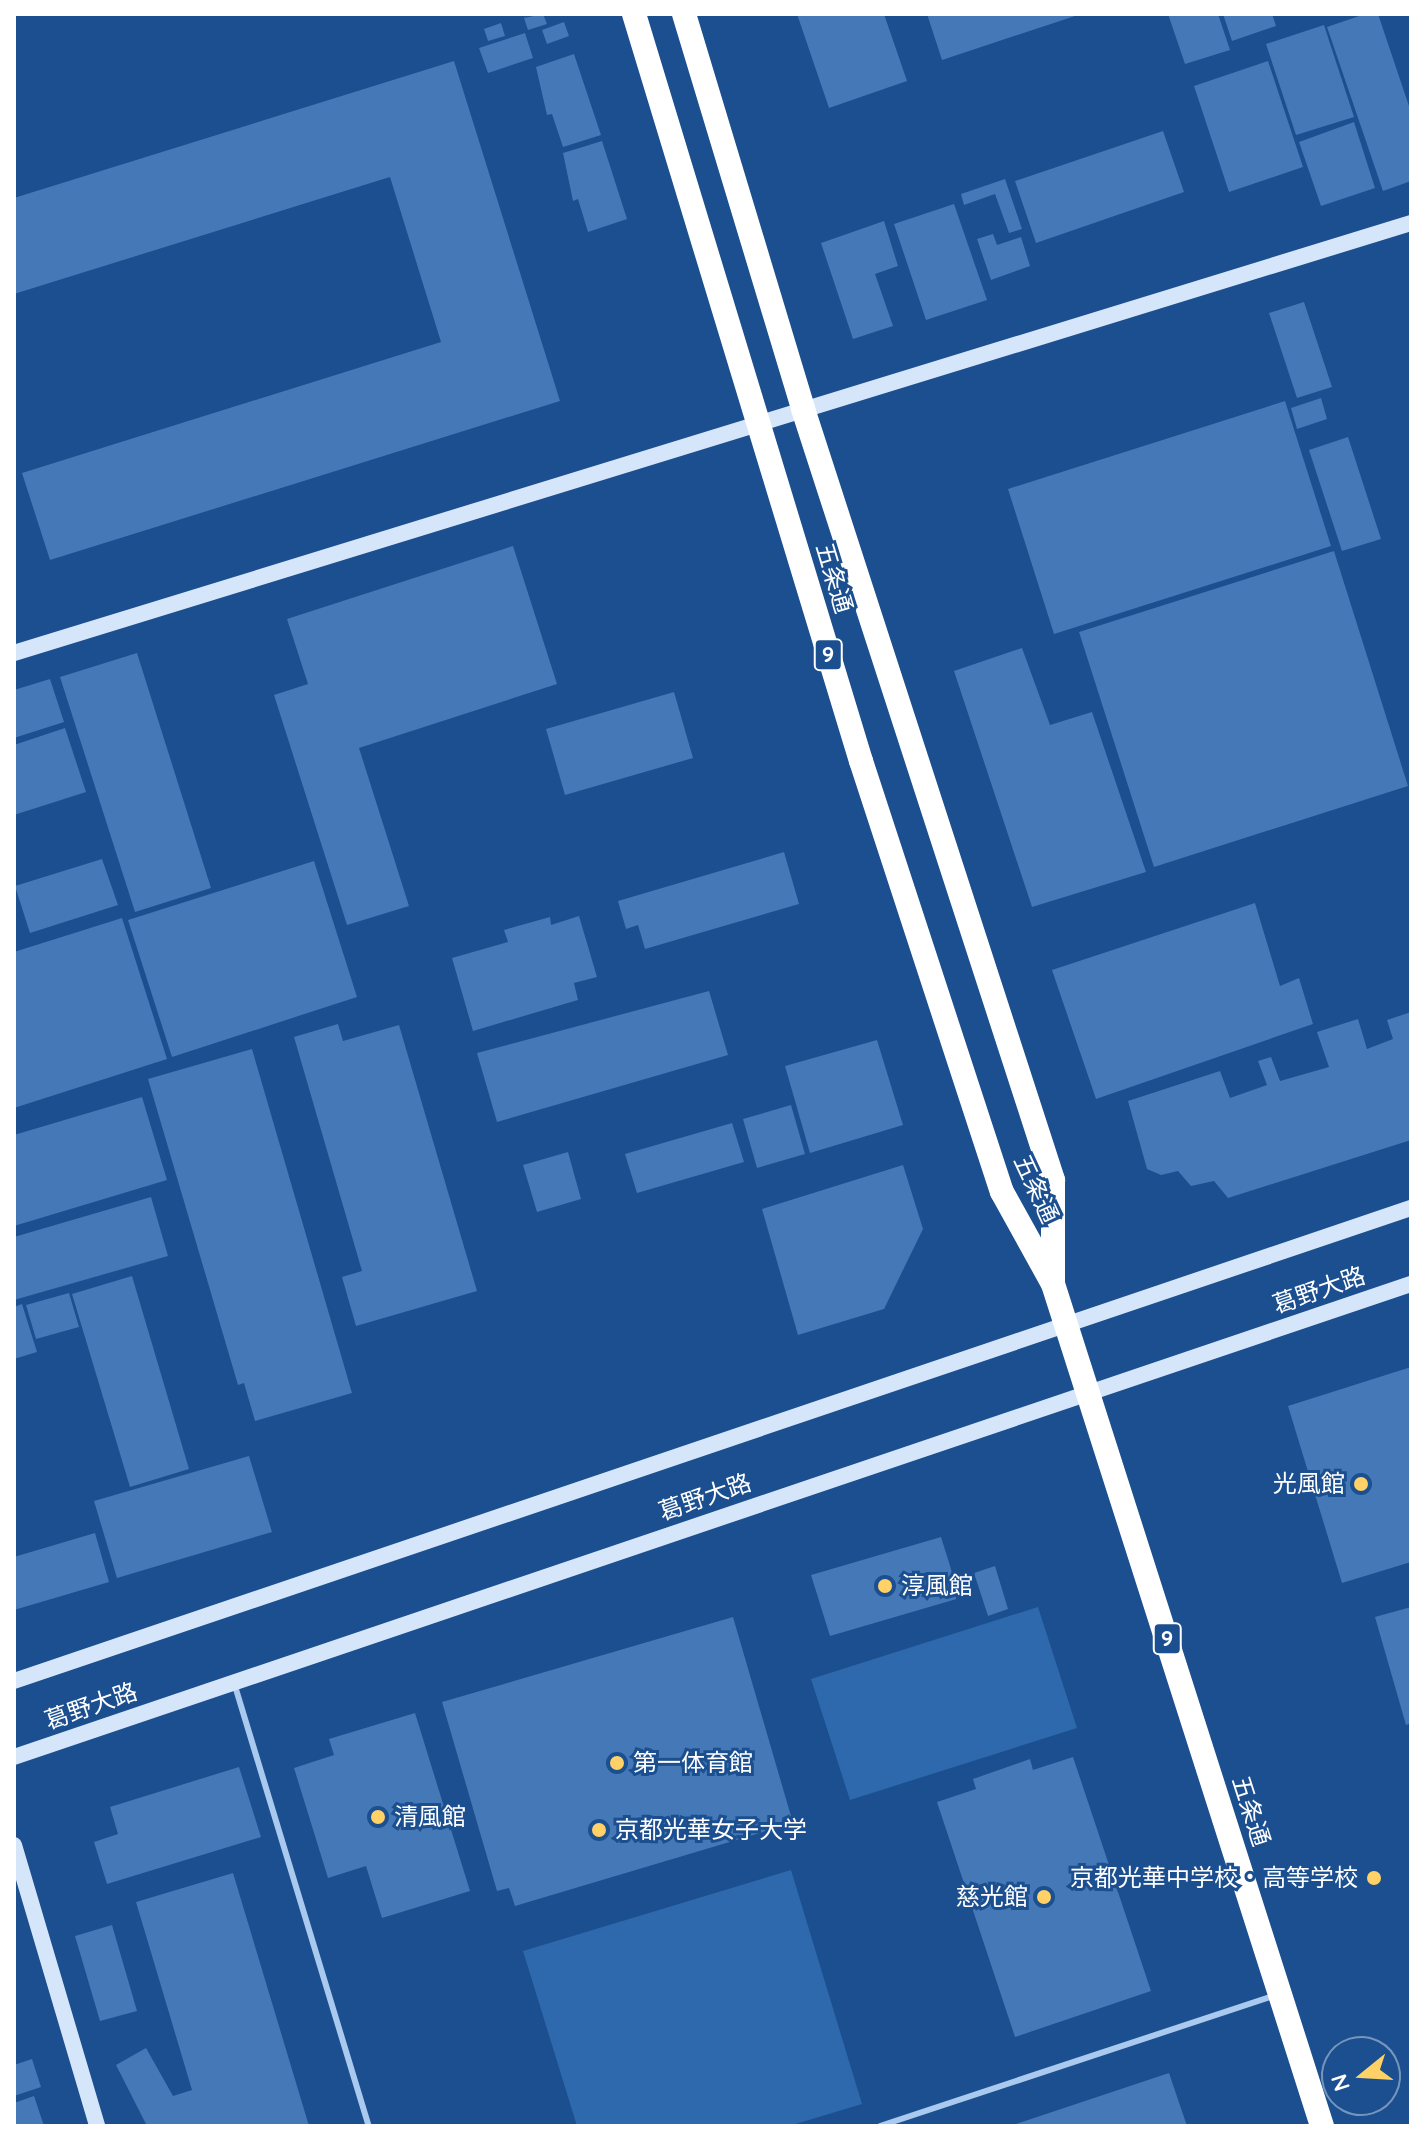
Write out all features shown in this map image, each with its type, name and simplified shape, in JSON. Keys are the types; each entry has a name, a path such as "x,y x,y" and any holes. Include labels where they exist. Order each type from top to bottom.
{"highway":[{"name":"五条通","path":"634,14 757,422 1002,1192 1053,1284 1322,2126"},
{"name":"五条通","path":"684,14 803,409 1053,1180 1053,1284"}],"street":[{"path":"14,653 1411,223"},
{"name":"葛野大路","path":"14,1681 1411,1208"},
{"name":"葛野大路","path":"14,1757 1411,1284"},
{"path":"14,1845 97,2126"}],"lane":[{"path":"234,1683 369,2126"},
{"path":"880,2126 1280,1993"}],"shaded area":[{"path":"1038,1607 1077,1728 850,1800 811,1679"},
{"path":"791,1870 862,2104 789,2126 577,2126 523,1951"}],"building":[{"path":"543,14 547,24 528,30 524,18"},
{"path":"797,14 884,14 907,81 829,108"},
{"path":"927,14 1078,14 1078,15 942,60"},
{"path":"1168,14 1218,14 1230,50 1185,64"},
{"path":"1223,14 1272,14 1276,26 1232,41"},
{"path":"1365,14 1378,14 1411,112 1411,181 1383,191 1327,27"},
{"path":"564,22 569,36 547,44 542,30"},
{"path":"501,23 505,36 488,41 484,29"},
{"path":"1324,25 1354,117 1296,135 1266,44"},
{"path":"525,33 533,58 488,73 479,48"},
{"path":"574,54 601,135 563,147 552,114 547,115 536,67"},
{"path":"454,61 560,401 50,560 22,473 441,342 390,177 14,294 14,198"},
{"path":"1268,61 1303,167 1229,192 1194,86"},
{"path":"1354,122 1375,188 1321,206 1299,142"},
{"path":"1163,131 1184,192 1036,243 1015,181"},
{"path":"602,141 627,219 588,232 578,199 573,201 563,153"},
{"path":"1005,179 1022,229 1009,233 995,194 964,205 961,194"},
{"path":"954,204 987,300 926,320 894,224"},
{"path":"884,221 898,266 875,274 893,326 853,339 821,243"},
{"path":"993,234 997,245 1021,237 1030,266 991,280 977,239"},
{"path":"1304,302 1332,387 1297,398 1269,313"},
{"path":"1321,398 1327,419 1297,429 1291,408"},
{"path":"1285,401 1331,546 1054,634 1008,489"},
{"path":"1348,437 1381,539 1342,551 1309,450"},
{"path":"513,546 557,684 359,748 409,906 347,925 274,695 308,684 287,619"},
{"path":"1334,551 1408,786 1154,867 1079,632"},
{"path":"1022,648 1050,725 1092,712 1146,872 1032,907 954,671"},
{"path":"137,653 211,888 135,912 60,677"},
{"path":"50,679 64,722 14,738 14,690"},
{"path":"674,692 693,758 565,795 546,729"},
{"path":"65,728 86,792 14,815 14,745"},
{"path":"784,852 799,904 645,949 638,925 626,929 618,901"},
{"path":"102,859 118,905 30,933 15,886"},
{"path":"314,861 357,997 172,1057 128,920"},
{"path":"1255,903 1280,986 1299,978 1313,1024 1096,1099 1052,970"},
{"path":"579,916 597,977 574,983 578,1000 473,1031 452,958 508,942 504,930 550,917 551,925"},
{"path":"122,918 167,1059 14,1108 14,952"},
{"path":"709,991 728,1055 497,1122 477,1053"},
{"path":"1411,1012 1411,1140 1228,1198 1214,1181 1191,1186 1178,1171 1161,1175 1147,1169 1128,1101 1220,1071 1230,1098 1267,1085 1258,1061 1271,1057 1280,1081 1329,1067 1317,1032 1358,1019 1367,1049 1393,1039 1387,1020"},
{"path":"338,1024 343,1041 399,1025 477,1291 356,1326 342,1277 362,1271 294,1037"},
{"path":"877,1040 903,1125 810,1153 785,1066"},
{"path":"252,1049 352,1393 255,1421 244,1383 238,1385 148,1079"},
{"path":"142,1097 167,1180 14,1226 14,1135"},
{"path":"791,1105 805,1154 757,1168 743,1119"},
{"path":"732,1123 744,1162 637,1193 625,1154"},
{"path":"568,1152 581,1199 537,1212 523,1165"},
{"path":"903,1165 923,1229 884,1309 798,1335 762,1209"},
{"path":"151,1197 168,1256 14,1300 14,1237"},
{"path":"132,1276 189,1469 130,1487 72,1294"},
{"path":"69,1293 79,1327 36,1339 26,1305"},
{"path":"22,1304 37,1352 14,1359 14,1307"},
{"name":"光風館","path":"1411,1367 1411,1562 1342,1583 1288,1406"},
{"path":"249,1456 272,1532 117,1578 94,1501"},
{"path":"95,1533 109,1582 14,1610 14,1557"},
{"name":"淳風館","path":"941,1537 960,1598 830,1636 811,1575"},
{"path":"995,1566 1008,1609 988,1616 974,1573"},
{"path":"1411,1607 1411,1723 1406,1725 1375,1617"},
{"name":"第一体育館","path":"733,1617 793,1823 515,1906 509,1888 497,1891 442,1702"},
{"name":"清風館","path":"415,1713 470,1891 382,1918 366,1866 328,1878 294,1768 334,1755 329,1739"},
{"name":"慈光館","path":"1073,1757 1151,1991 1015,2037 937,1802 976,1789 973,1779 1030,1759 1033,1770"},
{"path":"239,1767 261,1837 107,1884 94,1842 118,1834 110,1807"},
{"path":"233,1873 309,2126 147,2126 116,2065 146,2048 173,2096 192,2090 136,1902"},
{"path":"112,1925 137,2011 100,2021 75,1936"},
{"path":"32,2059 41,2087 14,2096 14,2065"},
{"path":"1169,2073 1187,2126 1013,2126 1013,2125"},
{"path":"34,2096 44,2126 14,2126 14,2103"}],"place":[{"name":"光風館","path":"1361,1484"},
{"name":"淳風館","path":"885,1586"},
{"name":"第一体育館","path":"617,1763"},
{"name":"清風館","path":"378,1817"},
{"name":"京都光華女子大学","path":"599,1830"},
{"name":"京都光華中学校・高等学校","path":"1374,1878"},
{"name":"慈光館","path":"1044,1897"}]}
